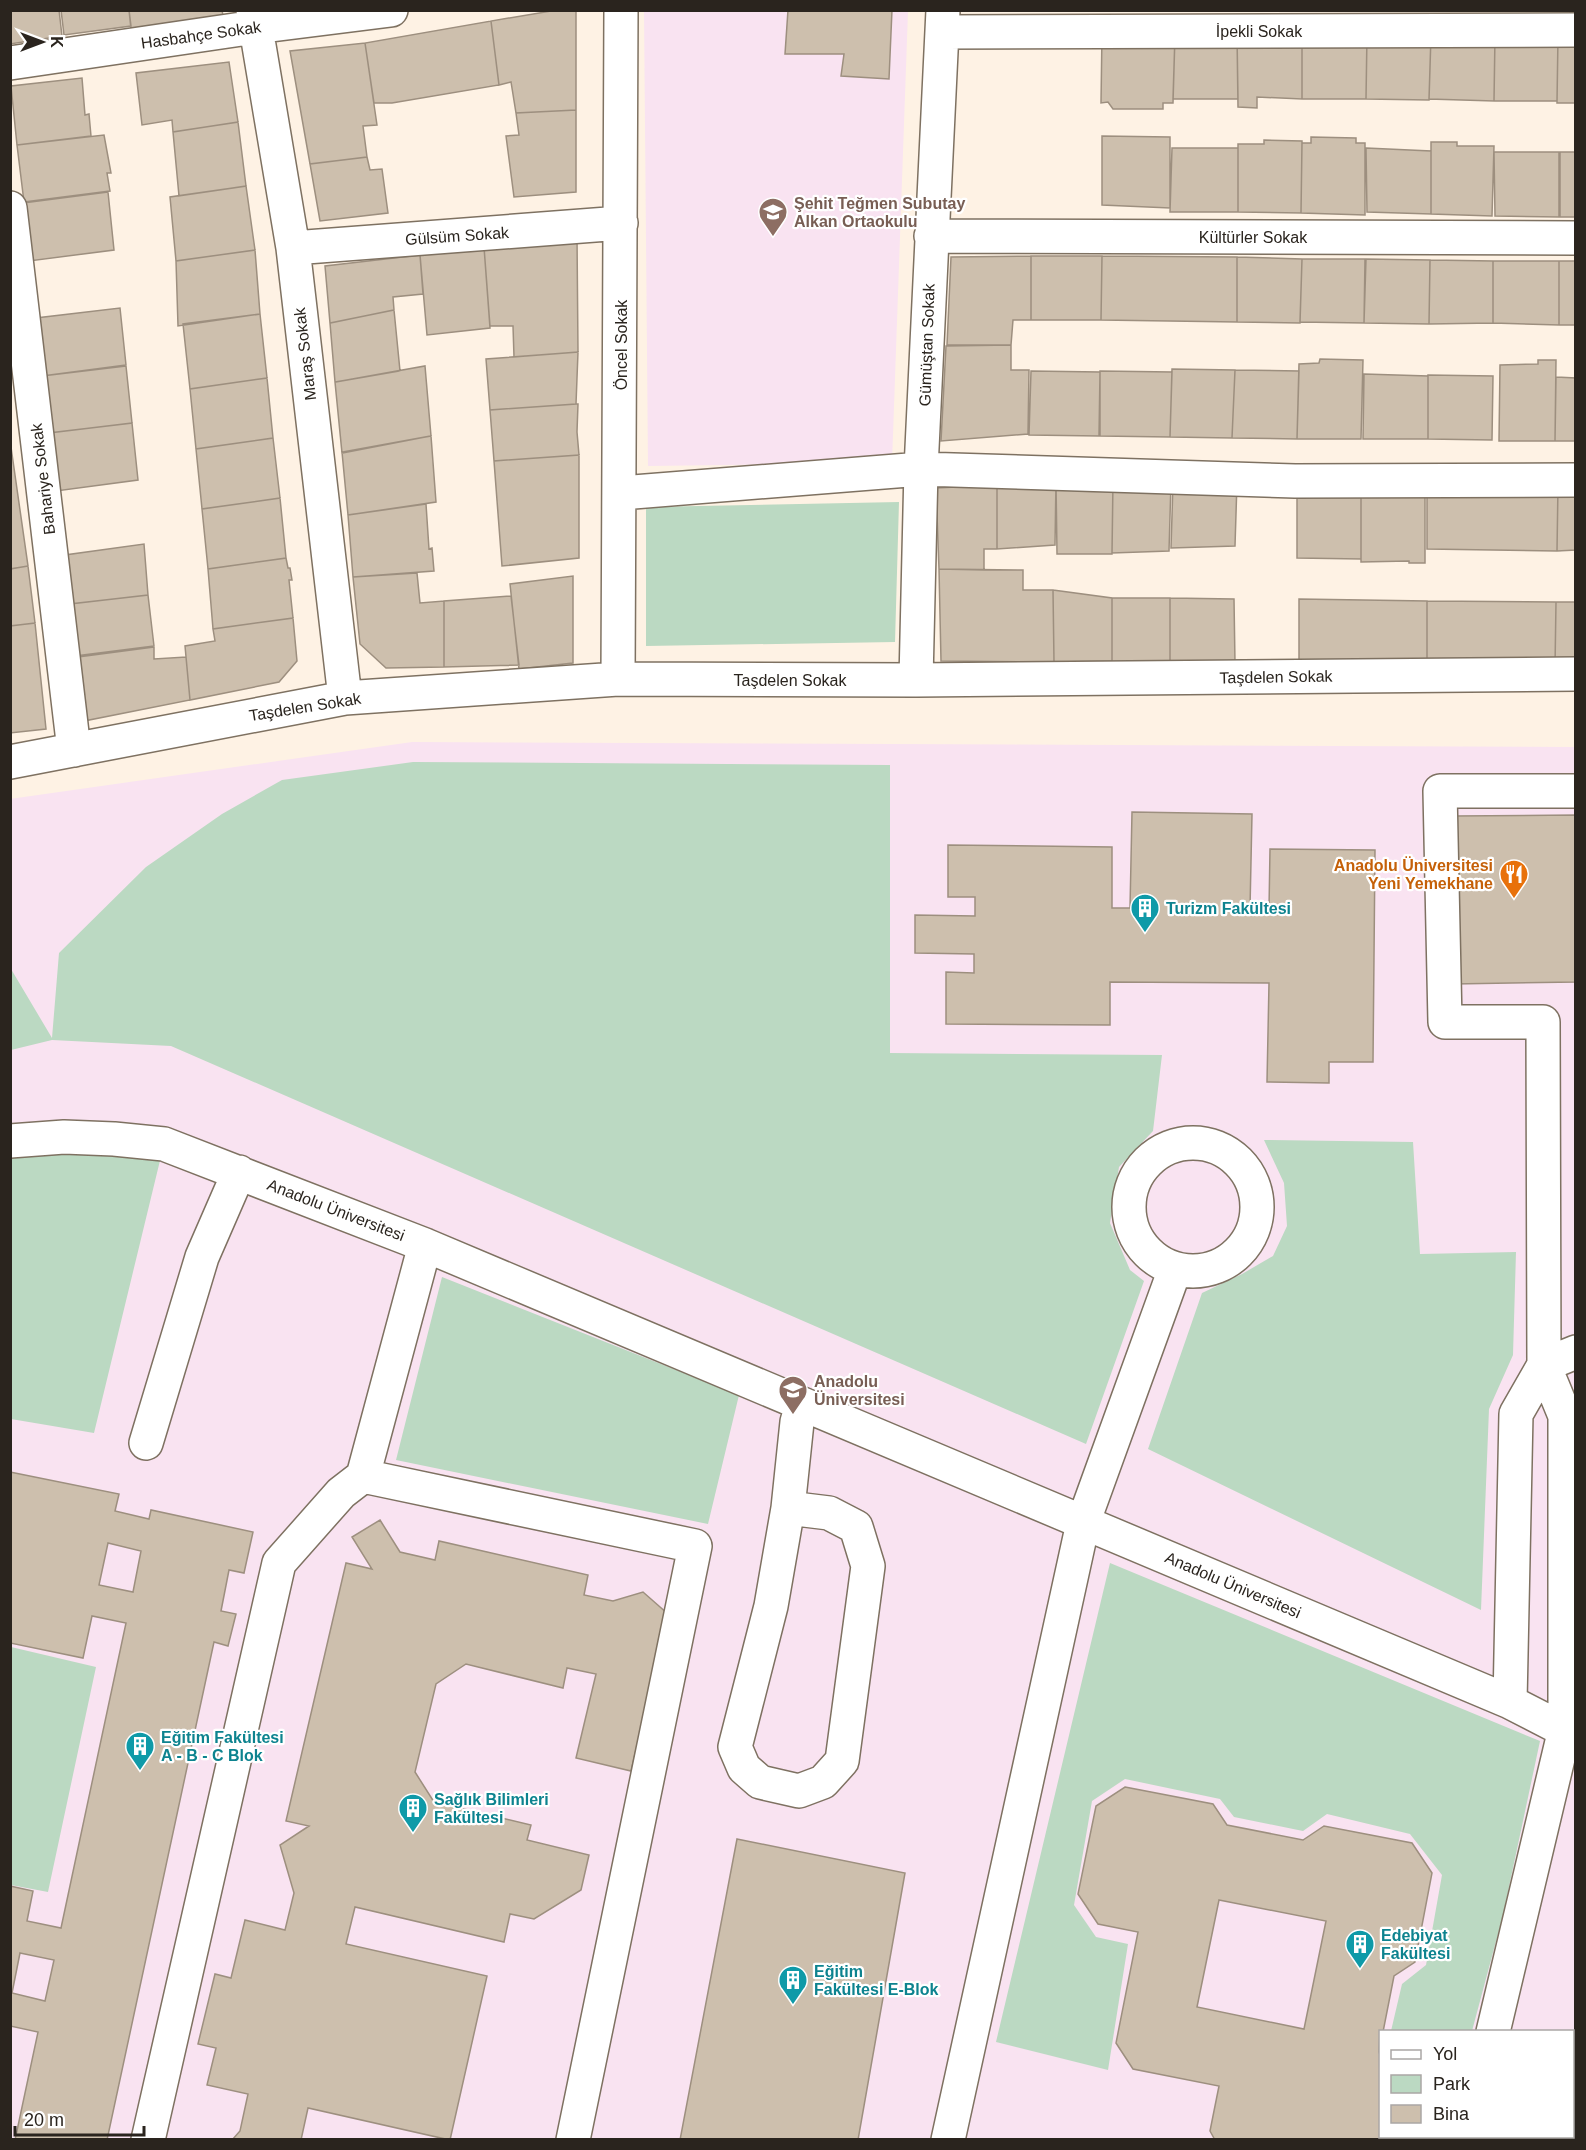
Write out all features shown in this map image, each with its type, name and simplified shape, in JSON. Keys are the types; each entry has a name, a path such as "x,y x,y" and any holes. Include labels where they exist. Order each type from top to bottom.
{"street":[{"name":"Hasbahçe Sokak","path":"10,63 254,19 391,10"},
{"name":"Öncel Sokak","path":"618,679 621,493 621,10"},
{"name":"Maraş Sokak","path":"254,19 293,248 345,699"},
{"name":"İpekli Sokak","path":"943,21 1575,30"},
{"name":"Gümüştan Sokak","path":"916,680 921,469 943,21"},
{"name":"Bahariye Sokak","path":"10,208 74,750"},
{"name":"Gülsüm Sokak","path":"293,248 621,223"},
{"name":"Kültürler Sokak","path":"932,236 1575,238"},
{"path":"621,493 921,469 1295,481 1575,480"},
{"name":"Taşdelen Sokak","path":"10,762 345,699 618,679 916,680 1575,674"},
{"path":"1493,2030 1570,1732 1565,1416 1544,1365 1543,1022 1445,1022 1440,791 1575,791"},
{"name":"Anadolu Üniversitesi","path":"10,1141 114,1138 164,1143 425,1245 1510,1702 1570,1732"},
{"path":"146,1443 202,1257 239,1172"},
{"path":"148,2139 279,1563 341,1493 363,1476 425,1245"},
{"path":"948,2139 1083,1522 1175,1269"},
{"path":"1510,1702 1516,1414 1544,1365 1575,1352"},
{"path":"788,1508 829,1513 856,1527 868,1566 842,1761 823,1782 799,1791 760,1782 744,1768 735,1748 771,1606 788,1508 797,1422 802,1404"},
{"path":"363,1476 695,1546 573,2139"}],"shaded area":[{"name":"Şehit Teğmen Subutay Alkan Ortaokulu","path":"644,11 908,11 892,463 648,466"},
{"name":"Anadolu Üniversitesi","path":"412,742 1575,747 1575,2139 11,2139 10,799"}],"green space":[{"path":"899,502 895,642 646,646 646,507"},
{"path":"413,762 890,765 890,1053 1162,1055 1153,1131 1119,1167 1110,1223 1130,1270 1144,1281 1086,1444 171,1046 52,1040 11,1050 11,969 52,1038 59,953 146,867 222,814 282,780"},
{"path":"1264,1140 1413,1142 1420,1254 1516,1252 1513,1355 1489,1409 1481,1610 1148,1449 1202,1293 1273,1256 1287,1226 1284,1183"},
{"path":"10,1141 164,1144 94,1433 11,1419"},
{"path":"442,1277 739,1395 708,1524 396,1460"},
{"path":"1110,1563 1540,1741 1503,1915 1472,2030 1391,2030 1402,1984 1426,1965 1442,1875 1410,1834 1327,1814 1303,1831 1234,1817 1220,1799 1125,1779 1092,1801 1074,1905 1096,1937 1128,1944 1108,2070 996,2042"},
{"path":"11,1647 96,1667 48,1892 11,1885"}],"building":[{"path":"10,10 59,10 62,36 10,44"},
{"path":"61,10 129,10 131,26 64,35"},
{"path":"129,10 222,10 223,16 131,29"},
{"path":"557,10 576,10 576,110 516,113 511,82 499,85 491,21"},
{"path":"788,10 892,10 889,79 841,76 844,54 785,54"},
{"path":"491,21 499,85 392,103 374,103 365,43"},
{"path":"1102,33 1175,35 1173,103 1163,103 1163,109 1113,109 1108,102 1101,103"},
{"path":"1576,33 1576,103 1557,103 1558,37"},
{"path":"1175,35 1237,35 1238,99 1173,99"},
{"path":"1237,35 1302,35 1302,99 1257,97 1257,108 1238,107"},
{"path":"1302,35 1367,35 1366,99 1302,99"},
{"path":"1367,35 1431,35 1429,100 1366,99"},
{"path":"1431,35 1495,36 1494,101 1429,99"},
{"path":"1495,36 1558,37 1557,101 1494,101"},
{"path":"365,43 377,125 363,126 367,157 310,164 290,51"},
{"path":"229,62 238,122 173,132 172,120 142,125 136,73"},
{"path":"82,78 85,115 89,114 91,136 17,145 11,86"},
{"path":"576,110 576,192 514,197 506,136 519,135 516,113"},
{"path":"238,122 246,186 179,196 173,132"},
{"path":"104,135 111,173 107,173 110,191 24,202 17,145"},
{"path":"1102,136 1170,137 1170,208 1102,205"},
{"path":"1311,137 1356,138 1356,143 1365,143 1365,215 1301,213 1302,143 1311,143"},
{"path":"1264,140 1302,141 1301,213 1238,212 1238,144 1264,144"},
{"path":"1431,142 1457,142 1457,146 1494,146 1492,216 1431,214"},
{"path":"1172,148 1238,148 1238,212 1170,212"},
{"path":"1366,148 1431,151 1431,214 1367,212"},
{"path":"1494,152 1559,152 1559,217 1495,216"},
{"path":"1560,152 1576,152 1576,217 1560,217"},
{"path":"367,157 370,170 382,169 388,213 320,221 310,164"},
{"path":"246,186 255,250 176,261 170,197"},
{"path":"108,192 114,250 29,261 23,203"},
{"path":"577,236 578,352 514,357 513,326 490,326 484,247"},
{"path":"484,247 490,328 427,335 420,255"},
{"path":"255,250 260,314 178,326 176,261"},
{"path":"420,255 423,294 393,297 394,310 330,323 325,266"},
{"path":"1031,256 1031,320 1013,320 1011,345 947,345 951,257"},
{"path":"1031,256 1102,256 1101,320 1031,320"},
{"path":"1102,256 1237,257 1237,322 1101,320"},
{"path":"1237,257 1302,259 1300,323 1237,322"},
{"path":"1302,259 1365,259 1364,323 1300,322"},
{"path":"1366,259 1430,260 1429,324 1364,323"},
{"path":"1430,260 1493,261 1493,323 1429,324"},
{"path":"1493,261 1559,261 1559,325 1493,323"},
{"path":"1559,261 1576,261 1576,325 1559,325"},
{"path":"120,308 126,365 42,376 36,318"},
{"path":"394,310 400,371 335,382 330,323"},
{"path":"260,314 267,378 190,389 183,324"},
{"path":"1011,345 1011,370 1029,370 1028,434 941,441 946,346"},
{"path":"578,352 576,404 490,410 486,359"},
{"path":"1320,359 1363,360 1361,439 1297,439 1299,364 1319,363"},
{"path":"1538,360 1556,360 1555,441 1499,441 1500,365 1538,364"},
{"path":"126,366 132,423 49,433 42,376"},
{"path":"425,366 431,436 342,453 335,382"},
{"path":"1172,369 1235,370 1232,438 1170,437"},
{"path":"1235,370 1299,371 1297,439 1232,438"},
{"path":"1031,371 1100,372 1099,436 1029,435"},
{"path":"1100,371 1172,372 1170,437 1100,436"},
{"path":"1364,374 1428,376 1428,439 1363,439"},
{"path":"1428,375 1493,376 1492,440 1428,439"},
{"path":"1556,377 1576,378 1576,441 1555,441"},
{"path":"267,378 273,438 196,449 190,389"},
{"path":"578,404 579,455 494,461 490,410"},
{"path":"132,423 138,480 56,491 49,433"},
{"path":"431,436 436,502 348,515 342,452"},
{"path":"273,438 280,498 202,509 196,449"},
{"path":"10,440 28,566 10,569"},
{"path":"579,455 579,558 502,566 494,461"},
{"path":"1056,481 1113,481 1112,554 1057,554"},
{"path":"1056,481 1055,545 997,549 997,485"},
{"path":"1113,481 1171,482 1169,551 1112,553"},
{"path":"1237,482 1235,546 1171,548 1173,483"},
{"path":"1297,483 1361,483 1361,559 1297,558"},
{"path":"1361,483 1425,484 1425,563 1361,562"},
{"path":"997,485 997,549 984,549 984,570 939,569 936,488"},
{"path":"1427,485 1558,486 1557,551 1427,549"},
{"path":"1558,486 1576,486 1576,550 1557,551"},
{"path":"280,498 286,558 208,569 202,509"},
{"path":"426,504 429,549 432,548 434,571 353,577 348,515"},
{"path":"144,544 148,595 70,604 65,555"},
{"path":"286,558 292,580 289,580 293,618 213,629 208,569"},
{"path":"28,566 35,623 10,626 10,569"},
{"path":"939,569 1023,570 1023,590 1053,590 1054,662 941,661"},
{"path":"417,573 420,603 444,601 444,667 386,668 360,644 353,577"},
{"path":"573,576 573,663 519,669 510,584"},
{"path":"1053,590 1112,598 1112,661 1054,662"},
{"path":"148,595 154,646 75,656 70,604"},
{"path":"511,596 519,665 444,667 444,601"},
{"path":"1112,598 1170,598 1170,663 1112,662"},
{"path":"1170,598 1234,599 1235,663 1170,663"},
{"path":"1299,599 1427,601 1427,665 1299,664"},
{"path":"1427,601 1556,602 1555,667 1427,665"},
{"path":"1556,602 1576,602 1576,667 1555,667"},
{"path":"293,618 297,661 279,682 190,700 185,646 215,641 213,629"},
{"path":"35,623 46,729 10,733 10,626"},
{"path":"154,647 154,659 186,657 190,700 84,721 78,657"},
{"name":"Turizm Fakültesi","path":"1132,812 1252,814 1250,909 1269,909 1270,849 1375,850 1373,1062 1329,1062 1329,1083 1267,1082 1269,983 1110,982 1110,1025 946,1024 946,972 974,973 974,954 915,953 915,915 975,916 975,897 948,897 948,845 1112,847 1112,908 1130,908"},
{"name":"Anadolu Üniversitesi Yeni Yemekhane","path":"1576,815 1576,982 1453,984 1453,816"},
{"name":"Eğitim Fakültesi A - B - C Blok","path":"10,1472 119,1494 115,1511 149,1519 151,1510 253,1532 244,1573 229,1570 221,1611 236,1614 228,1646 214,1642 107,2140 15,2140 38,2032 10,2026 10,1886 33,1891 27,1921 61,1928 126,1623 92,1616 83,1658 10,1643","holes":["108,1543 141,1551 133,1592 99,1585","20,1953 54,1960 45,2001 12,1993"]},
{"name":"Sağlık Bilimleri Fakültesi","path":"380,1520 400,1552 435,1560 439,1541 588,1575 584,1595 613,1601 643,1592 668,1614 631,1771 576,1758 596,1674 567,1668 563,1688 466,1664 436,1684 415,1772 434,1802 531,1825 527,1840 589,1855 581,1890 534,1919 510,1914 504,1942 355,1907 346,1944 487,1976 450,2140 308,2108 301,2140 232,2140 240,2131 248,2094 207,2085 216,2048 198,2044 215,1974 231,1978 245,1920 285,1930 294,1893 280,1845 309,1826 286,1821 346,1563 372,1569 352,1537"},
{"name":"Edebiyat Fakültesi","path":"1125,1787 1213,1804 1227,1825 1303,1840 1324,1826 1412,1843 1432,1873 1415,1962 1394,1976 1383,2030 1379,2030 1380,2140 1215,2140 1210,2131 1219,2086 1133,2069 1116,2043 1138,1932 1098,1924 1078,1894 1096,1806","holes":["1219,1900 1326,1921 1304,2029 1197,2007"]},
{"name":"Eğitim Fakültesi E-Blok","path":"737,1839 905,1873 858,2140 680,2140"}],"place":[{"name":"Şehit Teğmen Subutay Alkan Ortaokulu","path":"773,238"},
{"name":"Anadolu Üniversitesi Yeni Yemekhane","path":"1514,900"},
{"name":"Turizm Fakültesi","path":"1145,934"},
{"name":"Anadolu Üniversitesi","path":"793,1416"},
{"name":"Eğitim Fakültesi A - B - C Blok","path":"140,1772"},
{"name":"Sağlık Bilimleri Fakültesi","path":"413,1834"},
{"name":"Edebiyat Fakültesi","path":"1360,1970"},
{"name":"Eğitim Fakültesi E-Blok","path":"793,2006"}]}
